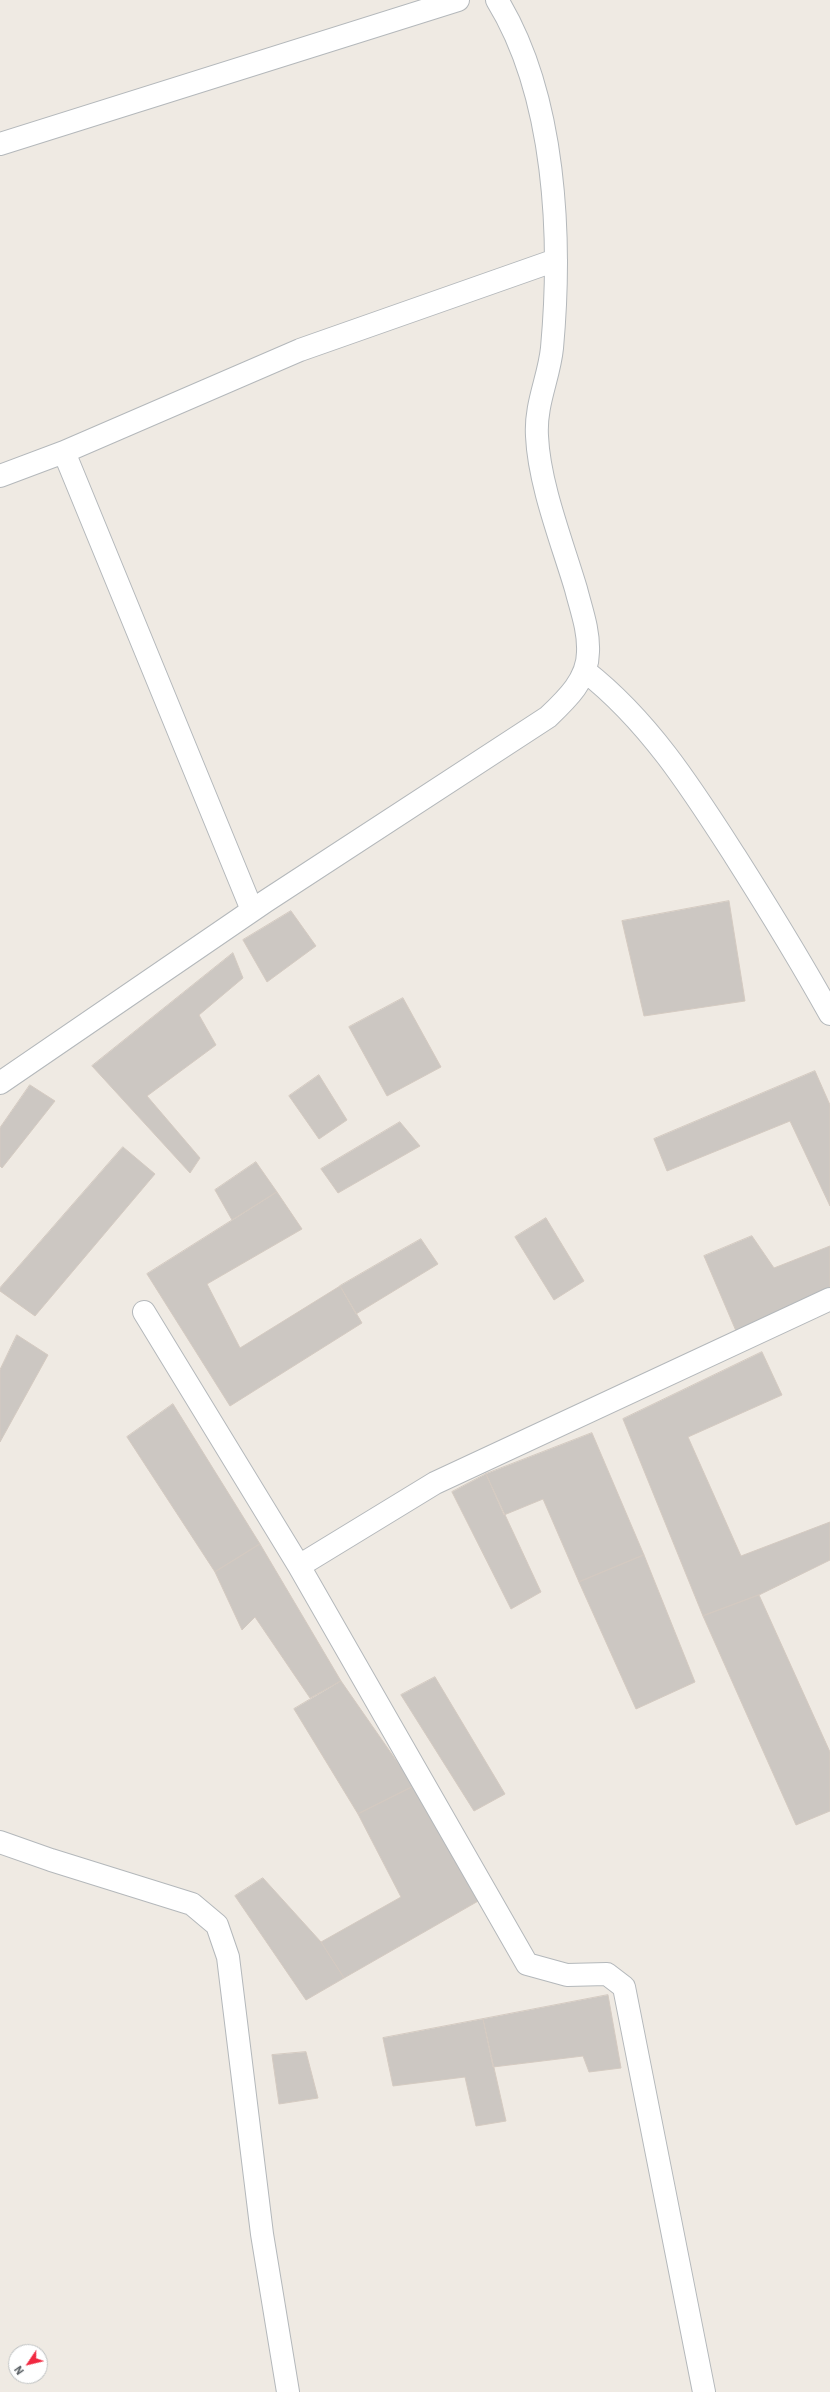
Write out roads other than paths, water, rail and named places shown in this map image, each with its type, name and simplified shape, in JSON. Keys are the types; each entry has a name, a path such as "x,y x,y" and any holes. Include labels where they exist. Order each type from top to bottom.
{"street":[{"path":"0,144 458,0"},
{"path":"0,1083 252,910 548,717 571,694 585,671 588,652 585,622 541,469 536,436 539,399 551,351 557,285 547,138 531,77 506,15 497,0"},
{"path":"0,476 64,452 300,350 556,260"},
{"path":"64,452 252,910"},
{"path":"585,671 603,685 636,718 689,784 794,950 830,1014"},
{"path":"299,1566 435,1483 830,1299"},
{"path":"144,1312 299,1566 527,1964 567,1975 608,1974 624,1987 704,2392"},
{"path":"0,1842 51,1860 192,1904 216,1925 228,1957 262,2234 288,2392"}]}
